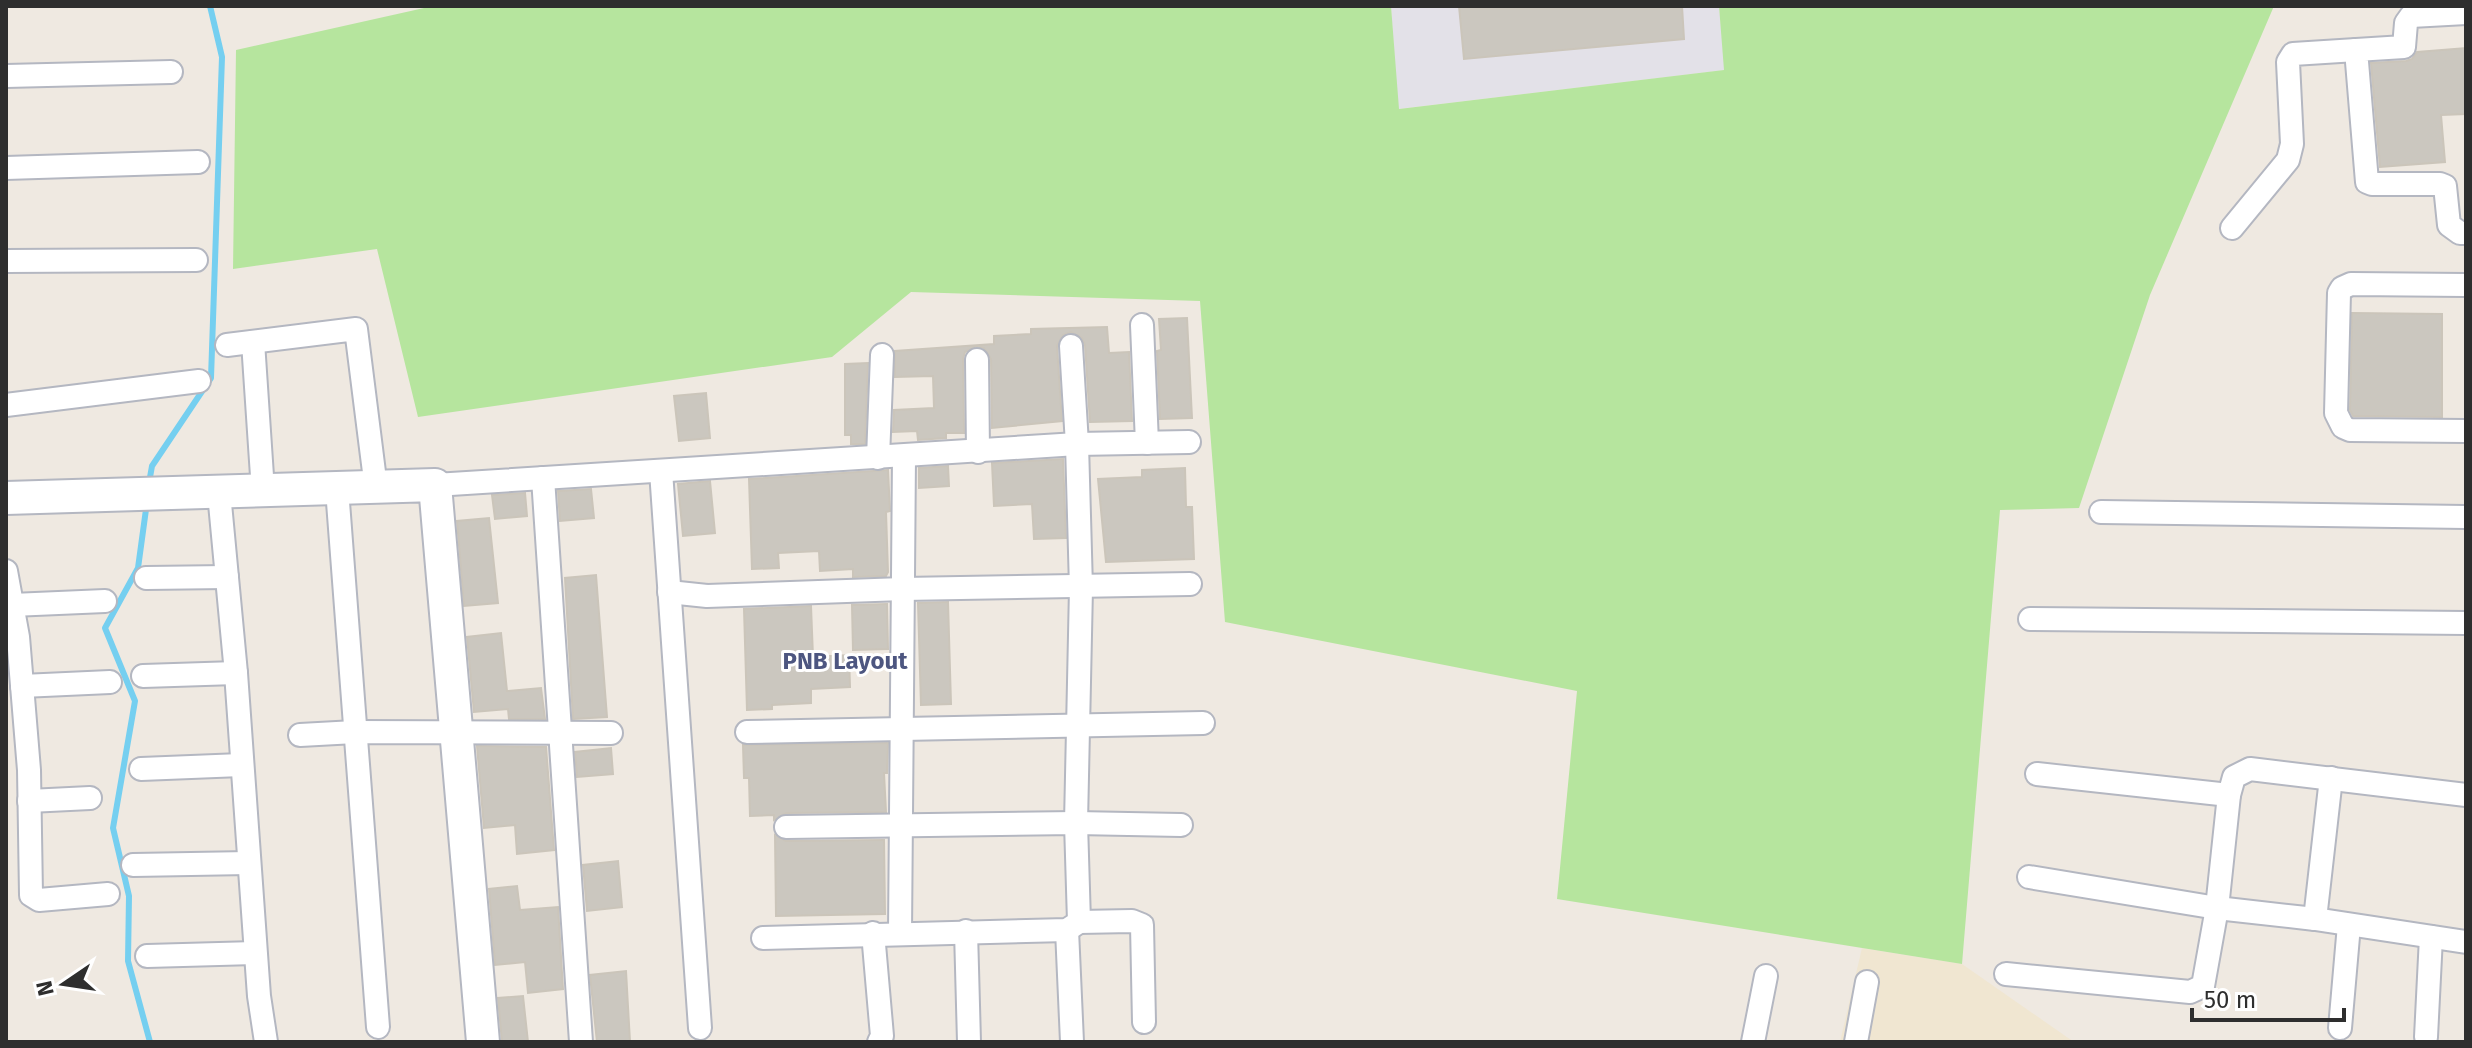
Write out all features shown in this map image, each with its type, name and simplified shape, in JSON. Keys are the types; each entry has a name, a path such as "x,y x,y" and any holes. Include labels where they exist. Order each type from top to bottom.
{"street":[{"path":"2232,228 2288,160 2292,144 2288,62 2293,54 2404,47 2406,23 2411,16 2466,13"},
{"path":"2356,50 2367,182 2445,186 2449,225 2460,233 2466,233"},
{"path":"6,76 171,72"},
{"path":"6,168 198,162"},
{"path":"6,261 196,260"},
{"path":"2466,285 2351,284 2342,288 2339,293 2336,413 2343,427 2350,430 2466,431"},
{"path":"1142,325 1147,443"},
{"path":"227,345 356,329 376,488"},
{"path":"253,342 263,491"},
{"path":"1071,346 1081,588 1072,1042"},
{"path":"878,458 882,355"},
{"path":"977,360 978,452"},
{"path":"6,405 199,381"},
{"path":"6,498 376,488 1077,444 1189,442"},
{"path":"900,933 904,457"},
{"path":"661,471 700,1028"},
{"path":"543,478 581,1042"},
{"path":"435,485 483,1042"},
{"path":"337,489 378,1027"},
{"path":"219,493 236,673 255,953 266,1042"},
{"path":"2101,512 2466,517"},
{"path":"6,571 22,686 31,895 39,900 108,894"},
{"path":"146,578 227,577"},
{"path":"669,592 707,596 1190,584"},
{"path":"12,605 105,601"},
{"path":"2030,619 2466,623"},
{"path":"143,676 236,673"},
{"path":"22,686 110,682"},
{"path":"747,732 1203,723"},
{"path":"300,735 355,732 611,733"},
{"path":"141,769 241,765"},
{"path":"2006,974 2190,992 2203,986 2217,908 2229,795 2234,777 2250,769 2466,795"},
{"path":"2037,774 2229,795"},
{"path":"2315,919 2331,778"},
{"path":"29,801 90,798"},
{"path":"786,827 1076,823 1181,825"},
{"path":"133,865 249,863"},
{"path":"2029,877 2217,908 2466,942"},
{"path":"763,938 1132,921 1142,925 1144,1022"},
{"path":"2340,1028 2349,925"},
{"path":"966,931 969,1042"},
{"path":"873,933 882,1036 879,1042"},
{"path":"2426,1037 2431,937"},
{"path":"147,956 255,953"},
{"path":"1753,1042 1766,976"},
{"path":"1856,1042 1867,982"}],"shaded area":[{"path":"1391,6 1719,6 1725,70 1398,109"},
{"path":"1862,948 1962,964 2074,1042 1840,1042"}],"green space":[{"path":"433,6 1391,6 1399,109 1724,70 1719,6 2274,6 2150,295 2079,508 2000,510 1962,964 1557,899 1577,691 1225,622 1200,301 911,292 832,357 418,417 377,249 233,269 236,50"}],"building":[{"path":"1459,6 1682,6 1684,39 1464,59"},
{"path":"2466,48 2466,114 2441,115 2445,162 2380,167 2371,63 2406,61 2417,52"},
{"path":"2352,313 2442,314 2442,417 2353,416 2350,410"},
{"path":"1187,318 1192,418 1160,419 1159,319"},
{"path":"1107,327 1109,353 1129,352 1132,421 1090,422 1085,345 1082,338 1071,332 1063,335 1057,346 1062,421 992,428 991,359 984,348 976,346 965,352 963,359 964,433 946,433 946,438 918,440 917,431 893,432 894,410 934,408 933,376 895,377 895,351 994,344 994,336 1031,334 1031,329"},
{"path":"868,363 865,444 851,444 851,435 845,435 845,364"},
{"path":"706,393 710,438 679,441 674,396"},
{"path":"1063,459 1066,538 1034,539 1032,504 994,506 992,463"},
{"path":"948,466 949,486 919,488 919,468"},
{"path":"1185,468 1186,507 1192,507 1194,559 1106,562 1098,479 1142,477 1142,470"},
{"path":"888,470 890,511 886,512 886,576 853,577 853,569 820,571 819,551 778,553 779,568 752,569 749,479"},
{"path":"710,481 715,533 683,536 678,484"},
{"path":"591,489 594,518 560,521 558,491"},
{"path":"525,493 527,516 495,519 492,495"},
{"path":"489,518 498,603 464,606 457,521"},
{"path":"596,575 607,717 573,719 565,578"},
{"path":"948,602 951,704 921,705 918,603"},
{"path":"887,604 888,649 853,650 852,605"},
{"path":"811,606 813,657 849,655 850,687 811,689 811,703 747,710 744,609"},
{"path":"501,633 507,691 541,688 545,719 509,719 508,709 474,712 467,637"},
{"path":"888,743 887,773 884,773 886,812 786,813 774,820 774,815 750,816 749,778 744,778 743,745"},
{"path":"477,746 546,747 554,850 517,854 515,825 484,828"},
{"path":"611,748 613,774 577,777 575,752"},
{"path":"775,835 786,841 884,840 885,914 776,916"},
{"path":"618,861 622,907 587,911 583,865"},
{"path":"517,886 520,910 558,907 563,989 528,993 525,962 495,965 489,889"},
{"path":"626,971 630,1042 597,1042 590,975"},
{"path":"523,996 528,1042 502,1042 498,998"}],"waterway":[{"path":"149,483 152,466 211,378 222,57 210,6"},
{"path":"147,502 138,568 105,628 135,701 113,828 129,896 128,961 150,1042"}],"district":[{"name":"PNB Layout","path":"845,661"}]}
